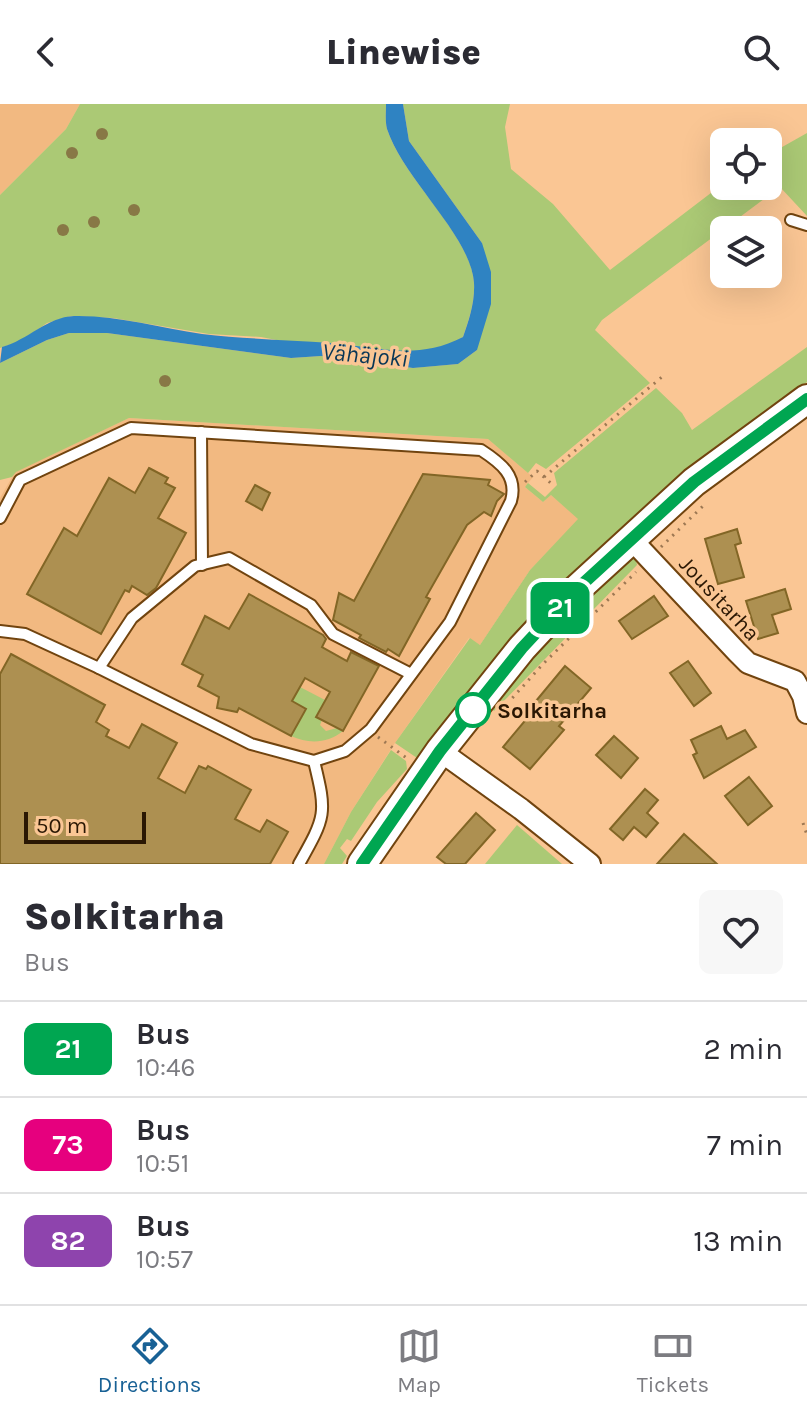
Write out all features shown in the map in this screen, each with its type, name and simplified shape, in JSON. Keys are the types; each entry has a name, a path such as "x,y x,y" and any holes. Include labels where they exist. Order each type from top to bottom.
{"main road":[{"path":"362,864 440,751 522,648 576,590 640,548 694,482 807,399"}],"street":[{"name":"Jousitarha","path":"640,548 748,663 789,677 798,684 807,713"},
{"path":"440,751 521,809 590,864"}],"lane":[{"path":"791,220 807,224"},
{"path":"0,518 20,480 131,428 481,450 511,475 515,488 450,622 369,731 345,751 314,761 251,744 25,634 0,631"},
{"path":"201,432 202,565"},
{"path":"99,668 132,618 195,566 229,558 311,605 333,634 411,674"},
{"path":"299,864 322,820 324,808 314,761"}],"path":[{"path":"544,477 663,376"},
{"path":"525,482 537,471 554,486"},
{"path":"501,712 640,548 705,503"},
{"path":"369,731 405,755 413,764"},
{"path":"803,823 807,835"}],"shaded area":[{"path":"0,104 80,104 66,129 0,195"},
{"path":"129,418 488,439 533,477 525,487 543,502 551,495 579,519 530,570 480,645 469,638 395,743 351,812 324,864 0,864 0,498 15,472"}],"green space":[{"path":"80,104 386,104 387,129 395,148 450,227 470,265 474,297 463,337 448,345 422,351 389,351 209,334 113,318 71,316 47,323 21,341 0,348 0,195 66,129"},
{"path":"403,104 510,104 505,127 511,169 553,204 610,270 710,194 710,200 763,200 741,216 710,216 710,239 602,320 595,330 650,383 546,469 536,463 528,473 488,439 129,418 16,472 12,477 0,480 0,363 69,333 107,333 291,358 321,356 412,368 458,364 477,350 482,243 409,141"},
{"path":"807,133 807,216 782,189 782,147"},
{"path":"807,347 807,382 700,463 420,760 395,743 470,638 480,645 530,570 578,519 551,495 543,502 525,487 528,483 545,497 557,485 554,473 656,388 682,413 692,430"},
{"path":"628,557 636,560 637,565 494,711 492,709 536,649"},
{"path":"300,687 325,700 316,717 322,720 320,725 326,731 337,728 343,731 317,741 291,736 306,709 292,701"},
{"path":"391,750 406,761 407,769 377,802 351,841 347,839 340,848 347,856 342,864 324,864 351,812"},
{"path":"517,825 562,864 485,864"}],"water":[{"name":"Vähäjoki","path":"386,104 403,104 409,141 482,243 491,272 491,304 477,350 458,364 413,368 321,356 291,358 107,333 69,333 0,363 2,347 55,320 74,316 122,320 202,334 398,350 430,349 463,337 474,297 470,265 450,227 395,148 387,129"}],"building":[{"path":"149,468 168,478 165,483 175,488 158,518 186,533 156,588 147,595 132,586 129,592 125,590 101,634 27,594 64,528 77,536 109,478 135,493"},
{"path":"423,474 490,480 488,485 504,494 497,501 491,516 484,512 467,525 426,597 430,599 399,656 359,638 361,635 333,620 339,593 354,601"},
{"path":"255,485 270,493 262,510 246,501"},
{"path":"737,529 741,543 735,545 744,577 718,584 705,539"},
{"path":"785,589 791,609 772,615 778,633 758,639 746,601"},
{"path":"249,594 323,635 326,639 322,647 347,661 351,652 379,666 343,731 316,717 330,692 305,678 292,701 306,709 291,736 239,708 237,712 217,708 219,697 198,686 203,675 182,664 205,616 229,629"},
{"path":"654,596 668,616 632,639 619,621"},
{"path":"11,654 105,705 96,722 109,730 106,736 129,748 142,724 177,743 158,778 185,793 199,766 206,769 208,766 251,790 235,819 260,832 267,820 288,832 270,864 0,864 0,674"},
{"path":"688,661 711,693 694,706 670,673"},
{"path":"565,666 591,688 559,726 564,730 530,769 503,747"},
{"path":"721,726 727,739 745,730 756,747 704,778 693,755 697,753 691,740"},
{"path":"614,736 638,758 621,778 596,755"},
{"path":"749,777 772,806 748,825 725,796"},
{"path":"645,789 658,800 647,813 658,823 646,837 634,827 623,840 610,829"},
{"path":"476,813 495,830 465,864 446,864 437,857"},
{"path":"684,834 717,864 657,864"}],"bus line":[{"name":"21","path":"362,864 440,751 522,648 576,590 694,482 807,399"}],"place":[{"name":"Solkitarha","path":"473,710"}]}
